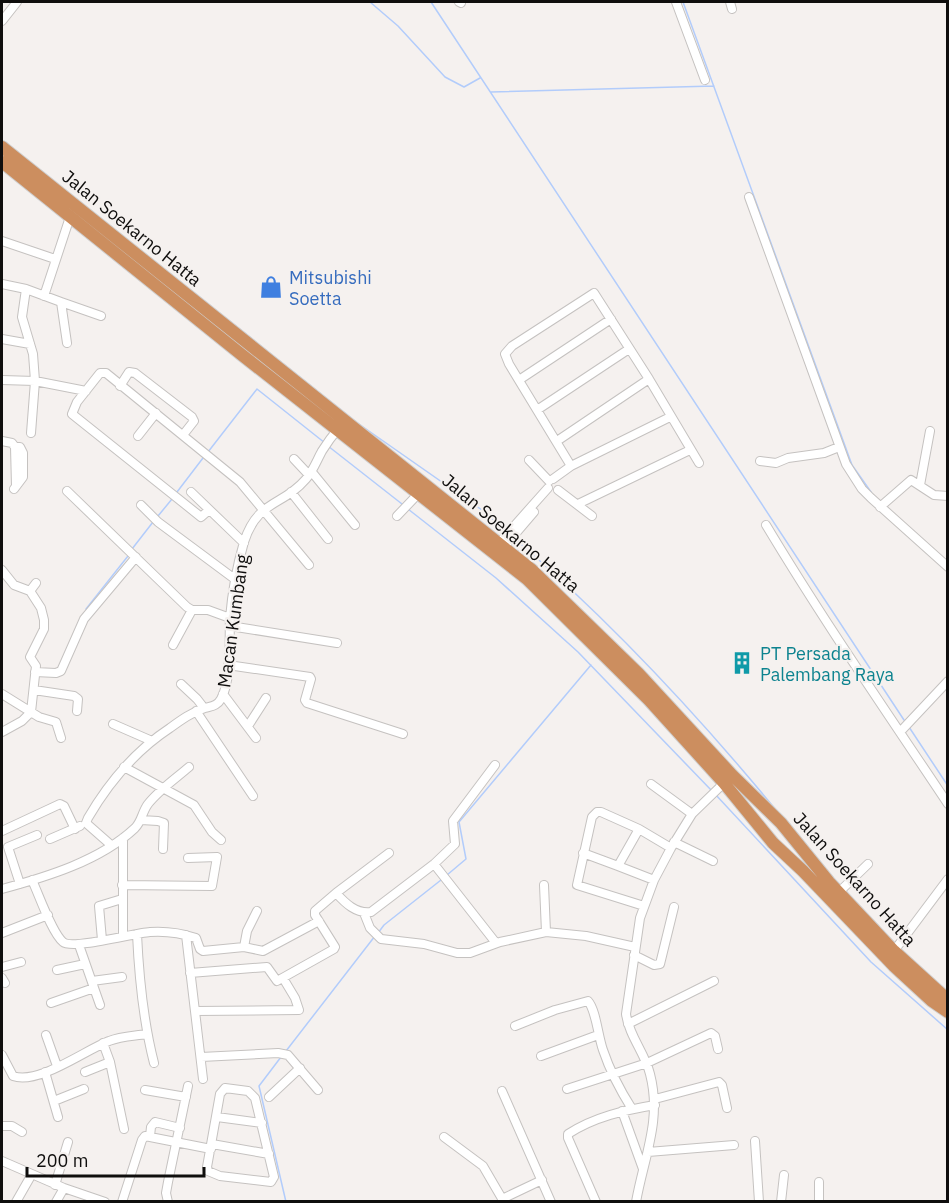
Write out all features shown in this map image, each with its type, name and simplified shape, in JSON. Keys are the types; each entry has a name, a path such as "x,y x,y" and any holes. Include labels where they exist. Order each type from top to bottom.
{"highway":[{"name":"Jalan Soekarno Hatta","path":"2,147 344,421 504,542 649,700 773,843 894,966 932,1001 948,1012"},
{"name":"Jalan Soekarno Hatta","path":"2,162 225,342 527,579 639,674 732,775 781,823 839,892 896,948 931,987 948,1000"}],"street":[{"path":"2,21 17,2"},
{"path":"676,2 705,80"},
{"path":"749,198 846,464 862,489 948,567"},
{"path":"44,296 70,217"},
{"path":"2,241 55,259"},
{"path":"2,284 26,289 101,316"},
{"path":"26,289 22,317 33,354 35,381 31,433"},
{"path":"571,466 506,359 506,350 594,293 699,463"},
{"path":"61,302 67,343"},
{"path":"519,381 611,319"},
{"path":"2,339 30,344"},
{"path":"537,410 629,349"},
{"path":"209,510 201,517 72,414 72,410 97,376 103,372 240,482 309,565"},
{"path":"120,386 129,372 135,373 192,417 194,421 183,435"},
{"path":"557,441 649,379"},
{"path":"2,380 35,381 86,391"},
{"path":"138,436 156,413"},
{"path":"504,542 571,466 670,417"},
{"name":"Macan Kumbang","path":"86,823 97,801 124,767 152,741 200,710 218,703 223,694 228,665 230,622 236,580 250,526 263,509 291,492 310,473 323,449 338,429"},
{"path":"920,485 930,431"},
{"path":"2,441 20,447 23,453 23,477 15,488"},
{"path":"760,461 776,463 788,458 820,454 839,447"},
{"path":"578,504 690,450"},
{"path":"294,459 310,473 355,525"},
{"path":"529,460 552,486 592,516"},
{"path":"881,506 911,480 934,495 948,496"},
{"path":"68,491 180,601 192,610 208,610 230,622 337,643"},
{"path":"191,492 244,543"},
{"path":"291,492 328,539"},
{"path":"397,516 419,493"},
{"path":"141,505 156,521 236,580"},
{"path":"766,525 830,630 901,731 948,804"},
{"path":"35,672 56,673 61,671 84,619 133,554"},
{"path":"2,570 14,585 30,591 40,608 44,624 30,657 35,664 31,712 22,721 2,732"},
{"path":"30,591 36,583"},
{"path":"173,645 192,610"},
{"path":"228,665 310,677 305,700 307,703 403,734"},
{"path":"901,731 948,681"},
{"path":"181,684 254,796"},
{"path":"34,690 74,696 78,699 76,711"},
{"path":"2,694 31,712 56,722 61,738"},
{"path":"223,694 256,738"},
{"path":"248,726 266,698"},
{"path":"113,724 152,741"},
{"path":"336,893 347,904 364,913 374,910 434,864 455,844 453,820 495,765"},
{"path":"124,767 196,807 212,832 221,840"},
{"path":"2,889 70,866 123,838 135,828 147,806 162,789 189,767"},
{"path":"651,784 692,814"},
{"path":"636,1202 655,1119 655,1102 647,1063 628,1024 626,1006 631,990 634,951 644,906 654,880 692,814 722,786"},
{"path":"20,884 2,830 60,804 64,806 75,829"},
{"path":"644,906 578,886 592,817 597,812 713,861"},
{"path":"141,820 164,823 163,849"},
{"path":"50,839 86,823 111,845"},
{"path":"618,866 639,830"},
{"path":"8,847 37,835"},
{"path":"123,838 123,936"},
{"path":"190,973 267,967 276,981 334,949 315,911 389,853"},
{"path":"584,854 654,880"},
{"path":"122,885 212,886 217,857 188,858"},
{"path":"434,864 496,943"},
{"path":"839,892 868,864"},
{"path":"896,948 948,879"},
{"path":"32,880 62,941 68,945 165,932 189,936 197,940 203,951 244,947 261,951 319,921"},
{"path":"544,885 546,932"},
{"path":"102,940 99,906 122,900"},
{"path":"364,913 365,920 376,935 390,941 424,944 463,953 546,932 586,936 634,951 654,965 660,964 674,907"},
{"path":"244,947 247,931 257,911"},
{"path":"2,933 48,915"},
{"path":"137,934 139,978 146,1034 154,1063"},
{"path":"189,936 190,973 203,1079"},
{"path":"79,945 100,1005"},
{"path":"2,967 21,962"},
{"path":"57,970 86,963"},
{"path":"51,1003 93,984 122,977"},
{"path":"195,1011 299,1010 296,998 283,978"},
{"path":"628,1024 714,981"},
{"path":"515,1026 586,1000 591,1006 598,1035 612,1074 632,1109"},
{"path":"567,1089 647,1063 711,1033 715,1036 718,1049"},
{"path":"2,1072 19,1078 75,1059 119,1037 146,1034"},
{"path":"46,1035 57,1066"},
{"path":"542,1056 598,1035"},
{"path":"103,1043 110,1062 124,1129"},
{"path":"201,1057 284,1054 300,1068 318,1090"},
{"path":"2,1055 11,1074"},
{"path":"85,1072 110,1062"},
{"path":"269,1097 300,1068"},
{"path":"45,1071 58,1117"},
{"path":"596,1202 568,1135 584,1125 622,1111 719,1082 722,1085 727,1108"},
{"path":"160,1202 167,1197 188,1086"},
{"path":"228,1088 252,1093 257,1102 262,1123 274,1177 270,1183 212,1174 207,1169 221,1092 228,1088"},
{"path":"54,1101 84,1089"},
{"path":"145,1090 186,1097"},
{"path":"502,1091 551,1202"},
{"path":"622,1111 643,1169"},
{"path":"217,1117 262,1123"},
{"path":"150,1136 151,1126 155,1122 180,1128"},
{"path":"2,1126 12,1126 22,1132"},
{"path":"123,1202 145,1136 176,1143 269,1154"},
{"path":"444,1137 483,1166 503,1200 542,1180"},
{"path":"755,1141 759,1202"},
{"path":"56,1202 68,1142"},
{"path":"648,1152 734,1145"},
{"path":"2,1161 59,1187 105,1202"},
{"path":"16,1202 32,1174"},
{"path":"782,1202 784,1175"},
{"path":"819,1182 819,1202"}],"waterway":[{"path":"370,2 398,26 445,77 464,87 480,78"},
{"path":"431,2 904,720"},
{"path":"683,2 852,465 871,492"},
{"path":"491,92 714,86"},
{"path":"154,261 356,422 482,510 505,530"},
{"path":"208,452 257,389 325,443"},
{"path":"328,446 402,504"},
{"path":"177,492 203,458"},
{"path":"158,516 172,499"},
{"path":"408,509 496,578 578,652 712,791"},
{"path":"132,549 153,522"},
{"path":"515,539 584,602 651,669 776,810"},
{"path":"86,609 128,556"},
{"path":"447,875 466,859 459,822 591,665"},
{"path":"909,727 948,786"},
{"path":"715,794 871,962 948,1030"},
{"path":"378,933 384,925 441,880"},
{"path":"286,1051 375,936"},
{"path":"281,1057 259,1086 286,1202"}],"place":[{"name":"Mitsubishi Soetta","path":"271,287"},
{"name":"PT Persada Palembang Raya","path":"742,663"}]}
